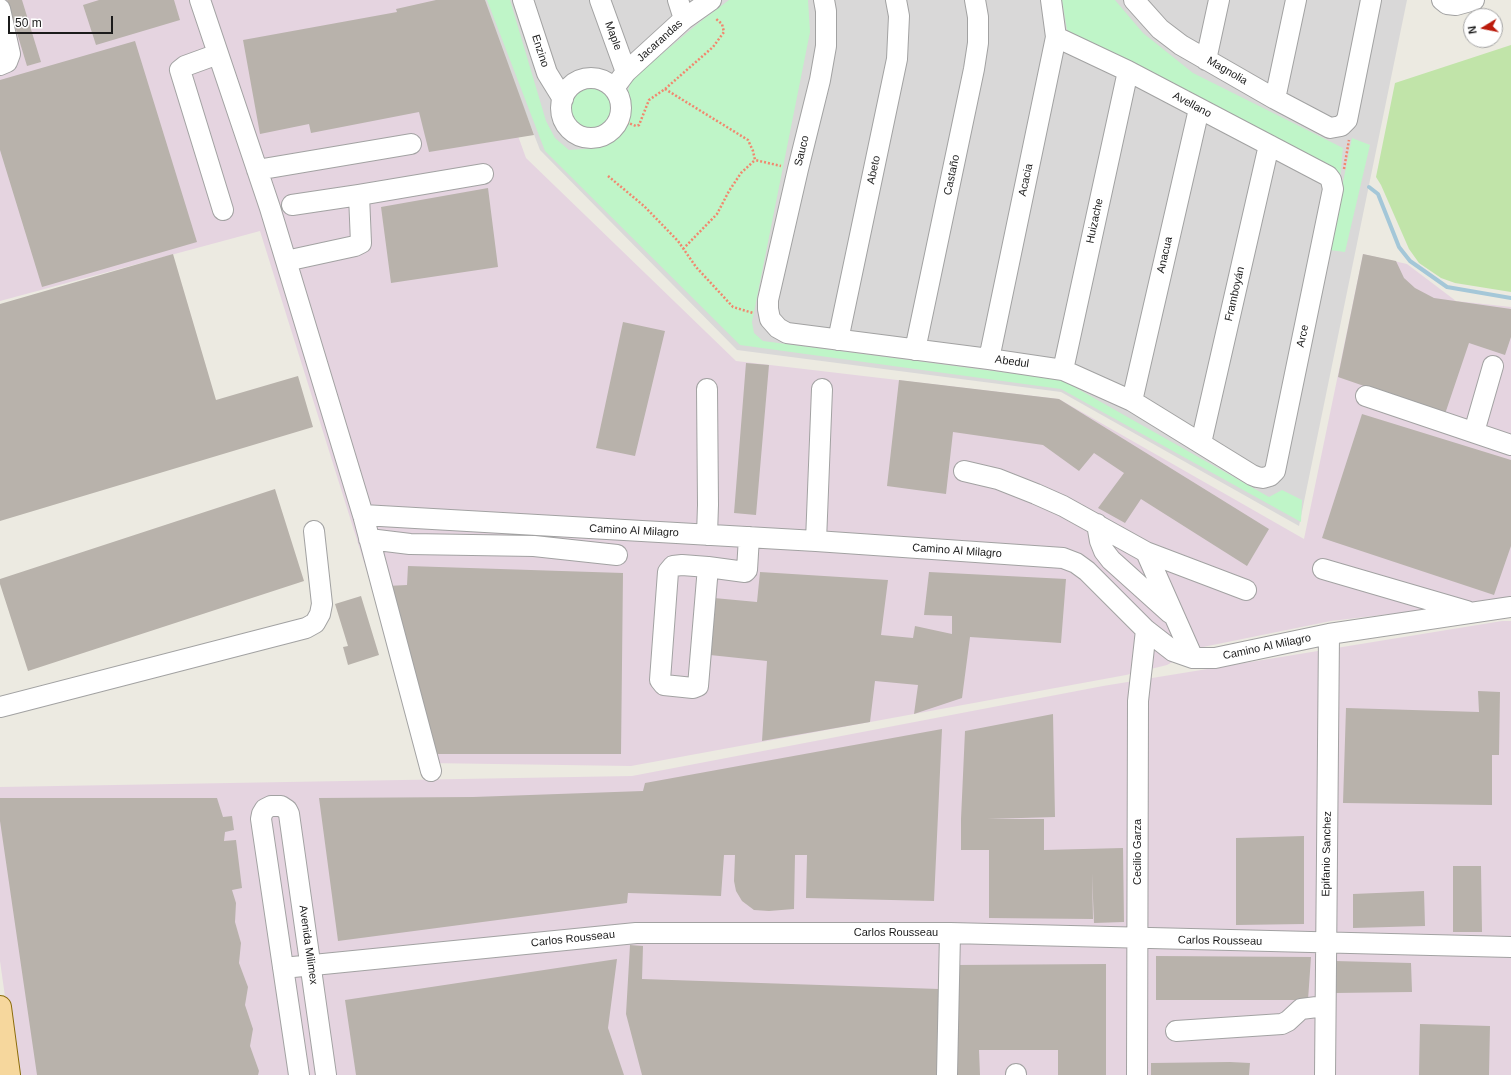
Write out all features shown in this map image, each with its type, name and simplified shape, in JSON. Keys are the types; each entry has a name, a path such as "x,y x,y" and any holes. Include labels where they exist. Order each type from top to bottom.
{"main road":[{"path":"0,1007 9,1075"}],"street":[{"path":"200,0 286,261 363,516 431,771"},
{"name":"Enzino","path":"523,0 547,74 563,99"},
{"name":"Maple","path":"600,0 626,72"},
{"path":"678,0 684,19"},
{"name":"Sauco","path":"769,309 798,169 820,80 825,53 826,11 824,0"},
{"name":"Abeto","path":"838,340 898,59 899,16 896,0"},
{"name":"Castaño","path":"915,350 974,69 978,43 978,17 975,0"},
{"name":"Acacia","path":"989,359 1056,37 1051,0"},
{"path":"1206,60 1219,0"},
{"path":"1275,100 1296,0"},
{"path":"1339,124 1372,0"},
{"path":"1442,0 1447,4 1456,5 1474,0"},
{"name":"Jacarandas","path":"614,88 626,72 684,19 707,3"},
{"name":"Magnolia","path":"1140,3 1160,29 1181,45 1275,100 1339,124"},
{"path":"0,9 10,54 7,62 0,65"},
{"name":"Avellano","path":"1056,37 1128,71 1269,145 1330,182"},
{"path":"218,54 185,66 180,70 223,210"},
{"name":"Huizache","path":"1063,370 1128,71"},
{"path":"585,78 600,79 610,84 614,88 620,99 621,106 619,119 613,128 603,136 591,138 579,135 565,123 562,111 563,99 571,86 585,78"},
{"name":"Anacua","path":"1132,401 1199,109"},
{"path":"257,170 412,144"},
{"name":"Framboyán","path":"1201,443 1269,145"},
{"path":"292,205 483,174"},
{"name":"Arce","path":"1252,474 1263,478 1270,476 1276,471 1330,182"},
{"path":"286,261 355,246 361,243 359,195"},
{"name":"Abedul","path":"769,309 778,328 787,333 1063,370 1132,401 1252,474"},
{"path":"1474,432 1493,366"},
{"path":"707,389 707,535"},
{"path":"816,541 822,389"},
{"path":"1366,396 1511,445"},
{"path":"964,471 998,479 1036,494 1097,524 1146,552 1246,590"},
{"name":"Camino Al Milagro","path":"363,516 750,537 1063,558 1076,563 1087,571 1146,630 1173,651 1193,658 1215,658 1329,634 1511,607"},
{"path":"1097,524 1100,541 1104,551 1111,560 1175,617"},
{"path":"0,707 306,628 315,623 320,614 322,604 314,531"},
{"path":"708,567 698,686 694,688 664,685 660,680 668,572 673,566 678,565 708,567 743,572 746,571 750,537"},
{"path":"369,539 410,544 534,546 617,555"},
{"path":"1146,552 1193,658"},
{"path":"1323,569 1472,613"},
{"name":"Cecilio Garza","path":"1137,1075 1138,701 1146,630"},
{"name":"Epifanio Sanchez","path":"1325,1075 1329,634"},
{"name":"Avenida Milimex","path":"283,968 261,820 265,809 271,806 281,806 287,810 289,814 326,1075"},
{"name":"Carlos Rousseau","path":"283,968 636,933 950,933 1511,947"},
{"path":"947,1075 950,933"},
{"path":"283,968 298,1075"},
{"path":"1176,1031 1282,1024 1288,1022 1301,1009 1325,1006"}],"path":[{"path":"619,119 636,126 639,125 650,100 665,89 713,47 724,32 722,24 707,3"},
{"path":"665,89 748,140 755,160"},
{"path":"1330,182 1341,184 1350,136 1339,124"},
{"path":"755,160 798,169"},
{"path":"683,249 716,214 728,191 742,173 755,160"},
{"path":"608,176 644,206 678,241 696,266 733,307 769,309"}],"shaded area":[{"path":"0,0 469,0 526,158 736,361 1059,399 1304,539 1363,254 1407,264 1456,301 1511,307 1511,600 1331,621 1198,648 1167,665 1126,675 631,766 427,763 260,231 0,301"},
{"path":"482,0 1407,0 1299,526 1061,392 737,350 540,150"},
{"path":"1502,621 1511,621 1511,1075 16,1075 0,961 0,787 632,776 1103,686"}],"green space":[{"path":"487,0 510,0 546,121 555,138 569,150 596,148 609,144 624,127 628,106 627,95 631,80 700,22 729,0 808,0 810,32 752,322 754,333 763,341 1062,380 1269,497 1282,490 1302,500 1301,522 1061,389 740,345 545,151"},
{"path":"1062,0 1115,0 1143,33 1193,73 1343,148 1340,179 1067,30"},
{"path":"1511,45 1511,292 1455,283 1441,278 1419,263 1409,249 1381,185 1376,177 1395,83"},
{"path":"592,87 607,93 613,108 607,123 592,129 577,123 571,108 577,93"},
{"path":"1352,138 1370,145 1345,252 1329,250"}],"building":[{"path":"7,0 22,0 41,62 27,66"},
{"path":"99,0 174,0 180,20 96,45 83,5"},
{"path":"436,0 485,0 534,135 429,152 419,112 311,133 309,124 260,134 243,40 397,12 396,9"},
{"path":"135,41 197,242 42,287 0,150 0,80"},
{"path":"488,188 498,267 391,283 381,207"},
{"path":"173,254 216,400 298,376 313,427 0,521 0,304"},
{"path":"1363,254 1396,261 1404,278 1415,288 1434,298 1511,309 1511,337 1505,355 1469,343 1445,414 1338,377"},
{"path":"623,322 665,331 635,456 596,448"},
{"path":"746,363 769,365 756,515 734,513"},
{"path":"899,380 1059,399 1269,529 1247,566 1141,499 1125,523 1098,508 1124,473 1094,453 1079,471 1043,445 953,432 946,494 887,486"},
{"path":"1362,414 1511,460 1511,546 1494,595 1322,538"},
{"path":"275,489 304,581 28,671 0,584 0,579"},
{"path":"408,566 623,573 621,754 434,754 387,586 407,585"},
{"path":"760,572 888,580 881,635 913,638 915,626 952,634 952,616 924,615 929,572 1066,579 1061,643 970,637 962,698 914,714 918,685 875,681 870,722 762,741 767,661 710,655 714,598 757,602"},
{"path":"361,596 379,655 348,665 343,647 348,646 335,604"},
{"path":"1478,691 1500,692 1499,755 1492,755 1492,805 1343,803 1346,708 1479,712"},
{"path":"1053,714 1055,817 987,819 1044,819 1044,850 1123,848 1124,922 1094,923 1092,873 1093,919 989,918 989,850 961,850 965,731"},
{"path":"942,729 934,901 806,898 807,855 795,855 794,909 769,911 754,910 742,901 736,891 734,881 735,855 724,855 721,896 628,893 627,903 338,941 319,798 473,797 643,791 645,783"},
{"path":"0,798 217,798 223,817 232,816 234,830 225,832 224,841 236,840 242,888 232,890 236,903 235,922 241,943 239,963 248,987 245,1005 253,1029 250,1046 259,1071 258,1075 37,1075 0,821"},
{"path":"1304,836 1304,924 1236,925 1236,838"},
{"path":"1453,866 1481,866 1482,932 1453,932"},
{"path":"1424,891 1425,926 1353,928 1353,894"},
{"path":"630,945 643,946 642,979 939,989 938,1075 642,1075 626,1014"},
{"path":"1156,956 1311,957 1308,1000 1156,1000"},
{"path":"617,959 608,1028 624,1075 356,1075 345,1000"},
{"path":"1335,961 1411,963 1412,992 1335,993"},
{"path":"1106,964 1106,1075 1058,1075 1058,1050 979,1050 980,1075 956,1075 955,965"},
{"path":"1420,1024 1490,1026 1489,1075 1419,1075"},
{"path":"1151,1063 1250,1063 1249,1075 1151,1075"}],"waterway":[{"path":"1369,187 1378,194 1399,247 1410,261 1447,287 1511,298"}]}
